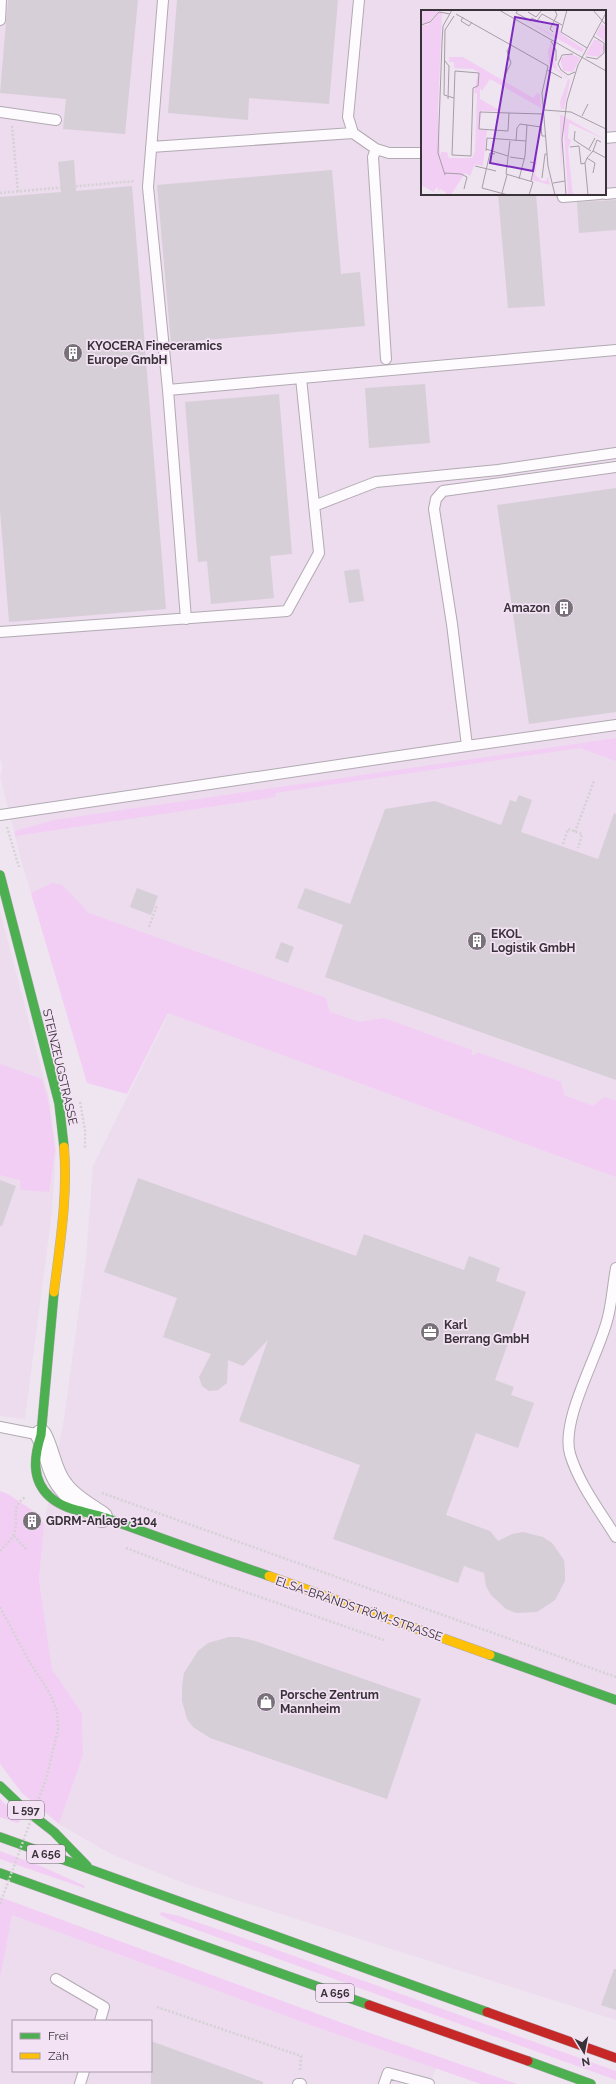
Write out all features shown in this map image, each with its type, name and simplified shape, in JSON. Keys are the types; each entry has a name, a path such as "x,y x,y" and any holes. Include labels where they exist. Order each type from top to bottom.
{"main road":[{"name":"STEINZEUGSTRASSE","path":"0,875 57,1096 63,1135 66,1175 64,1212 50,1326 41,1435"},
{"name":"ELSA-BRÄNDSTRÖM-STRASSE","path":"102,1517 614,1699"},
{"name":"L 597","path":"0,1786 22,1807 54,1832 91,1870"},
{"name":"A 656","path":"0,1837 616,2058"},
{"name":"A 656","path":"0,1874 591,2084"}],"street":[{"name":"ELSA-BRÄNDSTRÖM-STRASSE","path":"41,1435 48,1447 53,1466 63,1486 102,1517"}],"lane":[{"path":"0,20 1,0"},
{"path":"163,0 148,180 168,390 186,619"},
{"path":"359,0 348,117 353,133 376,149 389,153 421,153"},
{"path":"0,112 56,120"},
{"path":"151,147 353,133"},
{"path":"606,138 616,137"},
{"path":"376,149 373,157 386,359"},
{"path":"606,194 616,192"},
{"path":"562,195 563,198 591,195"},
{"path":"168,390 616,350"},
{"path":"0,632 287,611 318,553 301,378"},
{"path":"314,506 376,482 498,470 616,453"},
{"path":"467,746 452,624 434,509 436,499 443,491 616,467"},
{"path":"0,814 616,725"},
{"path":"616,1268 608,1318 574,1412 568,1441 570,1453 578,1474 616,1537"},
{"path":"0,1427 41,1435"},
{"path":"614,1699 615,1689"},
{"path":"56,1979 104,2007 100,2020"},
{"path":"80,2084 84,2072"},
{"path":"384,2084 388,2073 429,2084"}],"path":[{"path":"11,114 18,192"},
{"path":"0,193 148,180"},
{"path":"575,832 594,781"},
{"path":"563,844 568,829 582,834 578,848"},
{"path":"149,927 157,905"},
{"path":"96,1491 616,1677"},
{"path":"0,1551 14,1536 16,1526 14,1513 16,1507 19,1502 30,1493"},
{"path":"14,1536 27,1550"},
{"path":"0,1607 29,1662 49,1692 57,1712 58,1730 46,1779 0,1904"},
{"path":"157,2007 302,2056 299,2084"}],"shaded area":[{"path":"0,0 616,0 616,2020 186,1884 111,1854 59,1824 83,1755 82,1713 52,1669 39,1580 44,1525 64,1419 86,1258 93,1166 168,1015 48,948 21,860 0,776 3,767 0,759"},
{"path":"616,738 616,761 580,748 275,793 276,797 15,836 15,831 54,820"},
{"path":"52,883 62,885 89,913 326,998 330,1012 359,1022 384,1018 472,1050 472,1055 476,1055 477,1052 561,1082 564,1095 593,1106 604,1097 616,1101 616,1177 168,1013 127,1094 87,1083 31,893"},
{"path":"0,911 49,1098 56,1149 52,1211 25,1419 0,1416"},
{"path":"0,1064 42,1079 48,1100 55,1149 49,1192 21,1190 20,1180 0,1175"},
{"path":"0,1491 8,1494 38,1514 44,1525 39,1580 52,1669 82,1713 83,1755 59,1824 22,1793 0,1764"},
{"path":"0,1799 19,1818 20,1822 17,1823 0,1817"},
{"path":"0,1851 41,1866 85,1886 84,1888 0,1859"},
{"path":"0,1897 356,2028 517,2084 481,2084 310,2025 12,1915 0,1978"},
{"path":"161,1912 179,1916 255,1942 616,2071 616,2080 172,1921 160,1915"},
{"path":"12,1915 310,2025 436,2068 430,2084 0,2084 0,1973"}],"building":[{"path":"8,0 138,0 125,134 63,129 66,99 0,93"},
{"path":"177,0 338,0 329,104 249,98 248,120 168,113"},
{"name":"KYOCERA Fineceramics Europe GmbH","path":"74,160 76,191 132,186 166,609 9,622 0,510 0,197 61,192 58,162"},
{"path":"332,170 341,274 360,272 365,326 171,343 157,185"},
{"path":"498,195 536,195 545,306 508,308"},
{"path":"616,200 616,230 579,233 577,202"},
{"path":"425,384 430,443 369,448 365,388"},
{"path":"279,394 292,554 270,556 274,598 211,604 207,561 198,562 185,402"},
{"name":"Amazon","path":"616,488 616,712 529,724 497,505"},
{"path":"359,569 364,601 349,603 344,571"},
{"name":"EKOL Logistik GmbH","path":"519,795 532,800 521,832 598,859 614,813 616,814 616,1080 325,977 343,925 297,908 305,888 350,904 385,809 435,801 501,825 510,800 516,802"},
{"path":"137,888 158,896 151,915 130,907"},
{"path":"281,942 294,947 288,963 275,958"},
{"path":"138,1178 356,1256 364,1234 464,1270 469,1256 500,1268 496,1281 526,1292 495,1380 514,1387 511,1395 534,1403 518,1448 476,1433 446,1515 490,1531 498,1541 512,1534 523,1532 543,1537 552,1543 564,1560 565,1571 565,1581 555,1600 537,1612 516,1613 506,1609 491,1595 486,1586 484,1573 464,1566 458,1583 333,1539 360,1465 239,1421 268,1340 243,1366 228,1360 227,1383 218,1390 209,1391 202,1386 199,1377 211,1354 163,1337 177,1298 104,1272"},
{"path":"0,1180 16,1186 2,1226 0,1226"},
{"path":"229,1637 238,1637 255,1641 421,1699 387,1799 210,1738 193,1727 187,1719 182,1701 184,1673 198,1651 208,1643"},
{"path":"614,1969 616,1969 616,2010 601,2005"},
{"path":"152,2041 263,2082 263,2084 151,2084"}],"traffic: fast":[{"path":"0,875 59,1103 64,1147"},
{"path":"54,1292 41,1435 36,1460 37,1476 44,1490 56,1502 69,1508 106,1518 269,1576"},
{"path":"490,1655 616,1700"},
{"path":"0,1786 22,1807 54,1832 87,1866"},
{"path":"0,1837 487,2012"},
{"path":"0,1873 369,2005"},
{"path":"528,2061 591,2084"}],"traffic: slow":[{"path":"54,1292 64,1201 64,1147"},
{"path":"269,1576 490,1655"}],"traffic: jam":[{"path":"369,2005 528,2061"},
{"path":"487,2012 616,2058"}],"place":[{"name":"KYOCERA Fineceramics Europe GmbH","path":"73,353"},
{"name":"Amazon","path":"564,608"},
{"name":"EKOL Logistik GmbH","path":"477,941"},
{"name":"Karl Berrang GmbH","path":"430,1332"},
{"name":"GDRM-Anlage 3104","path":"32,1521"},
{"name":"Porsche Zentrum Mannheim","path":"266,1702"}]}
